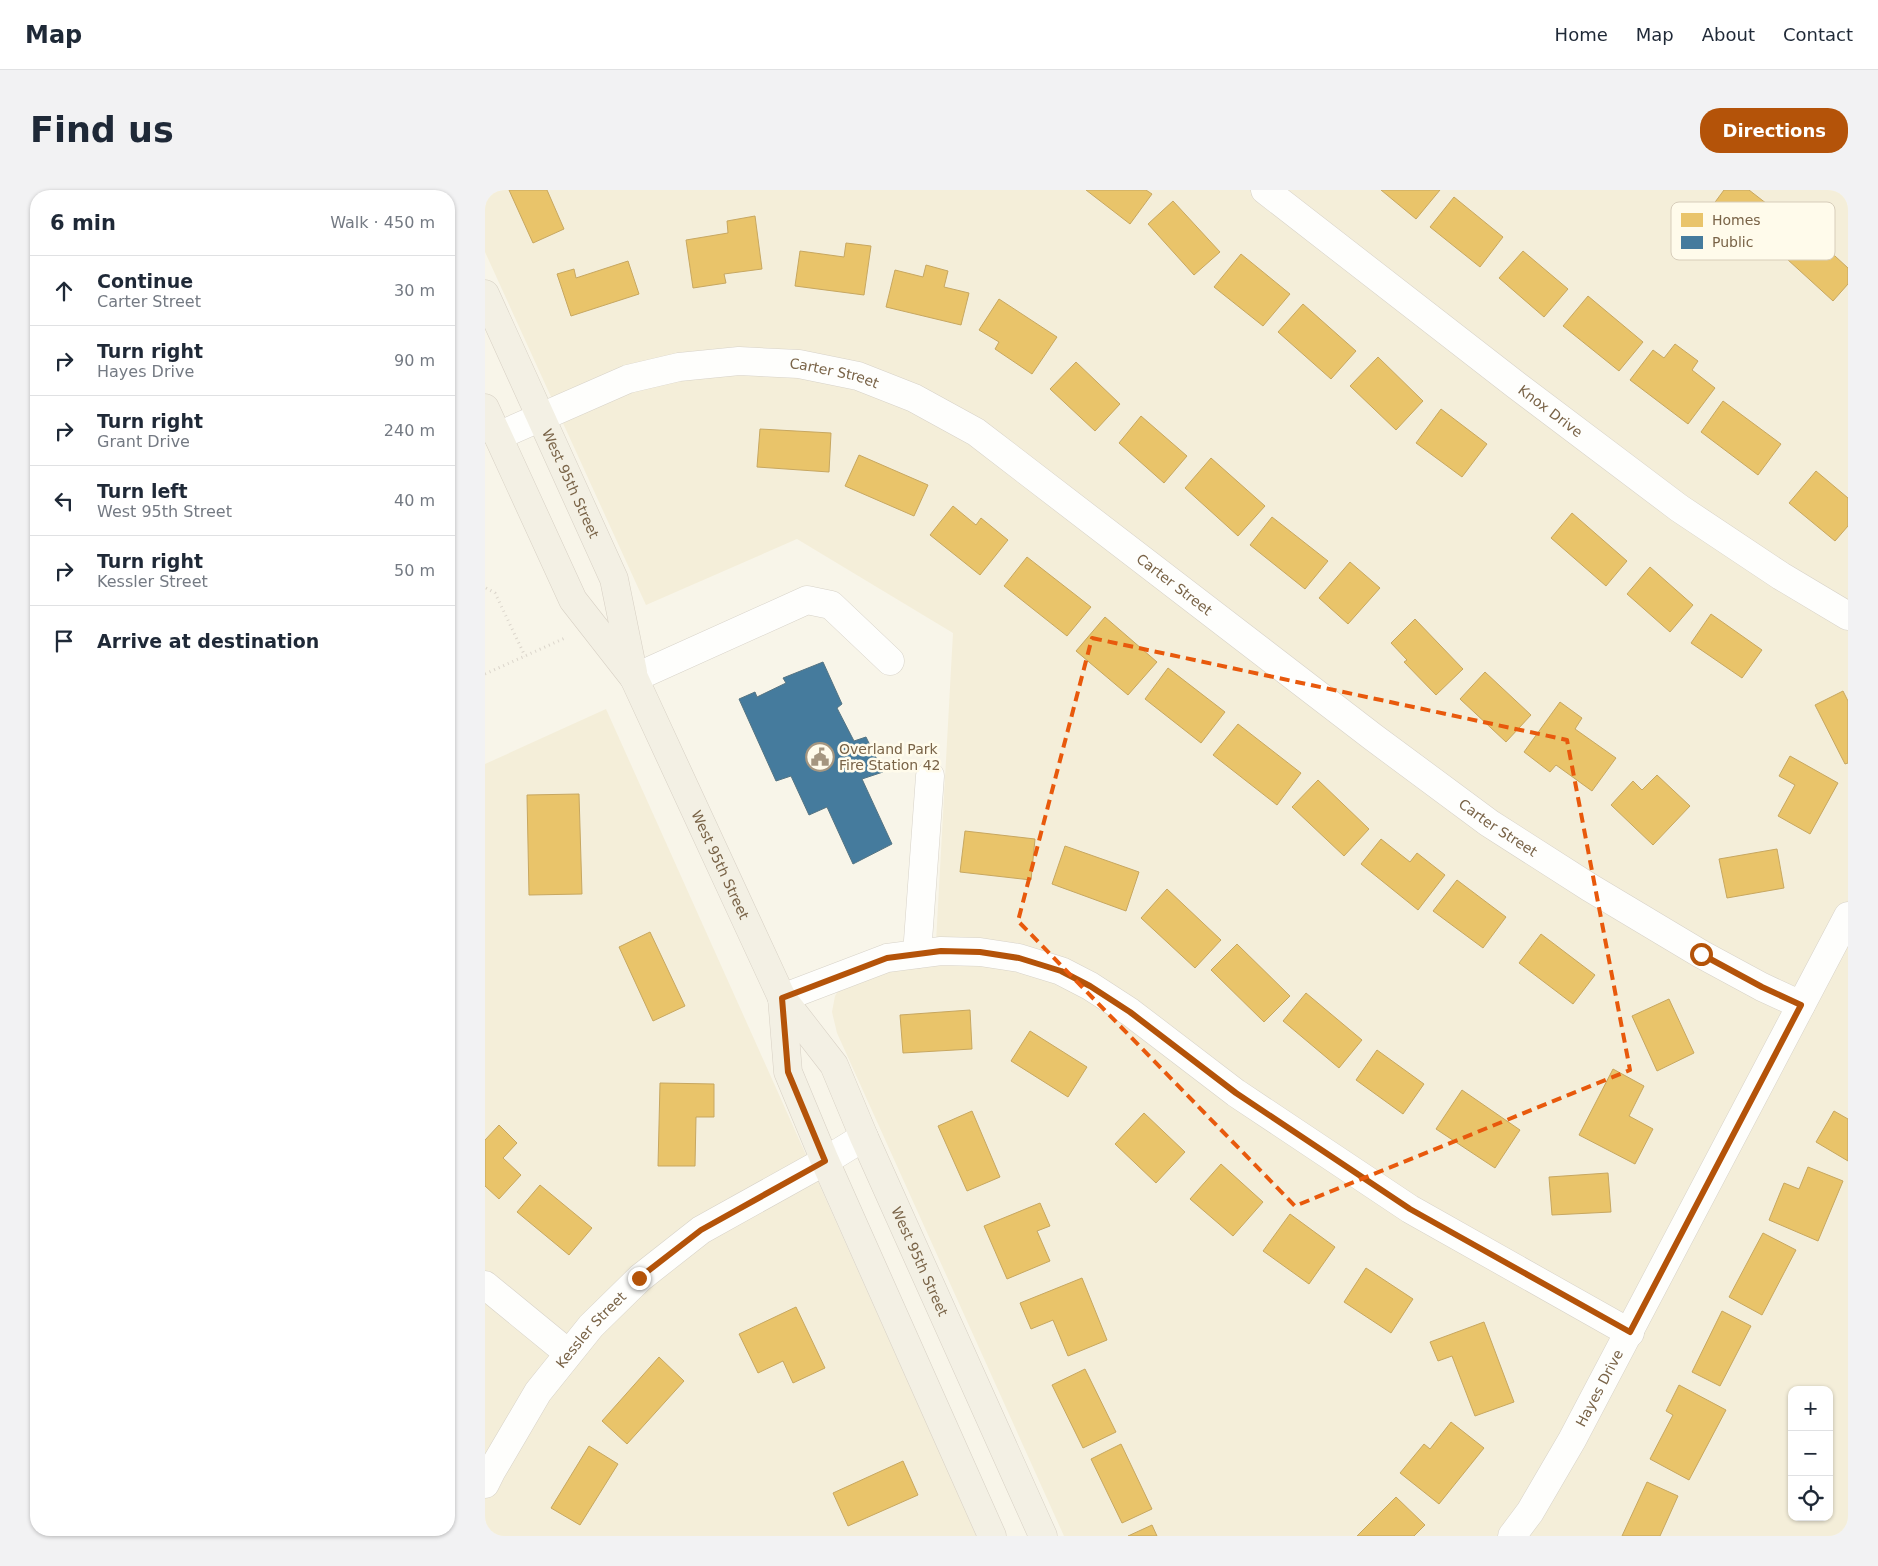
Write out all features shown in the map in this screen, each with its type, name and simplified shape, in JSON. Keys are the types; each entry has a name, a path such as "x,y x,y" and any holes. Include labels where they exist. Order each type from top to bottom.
{"main road":[{"name":"West 95th Street","path":"485,294 614,579 634,678"},
{"name":"West 95th Street","path":"485,408 573,600 634,678 782,998 835,1065 864,1137 1037,1534"},
{"name":"West 95th Street","path":"782,998 788,1072 825,1161 992,1536"}],"street":[{"name":"Knox Drive","path":"1265,190 1516,386 1679,508 1781,576 1848,616"},
{"name":"Carter Street","path":"498,436 628,379 679,367 739,361 799,364 858,376 914,398 976,432 1373,737 1489,823 1589,887 1701,954 1762,987 1801,1005"},
{"path":"634,678 807,600 831,606 890,661"},
{"path":"917,954 930,776"},
{"name":"Hayes Drive","path":"1512,1536 1530,1512 1572,1440 1848,916"},
{"path":"782,998 887,958 941,951 980,952 1019,958 1061,971 1090,986 1130,1012 1236,1093 1410,1209 1630,1332"},
{"name":"Kessler Street","path":"485,1484 538,1392 591,1326 639,1278 701,1230 825,1161 864,1137"},
{"path":"485,1284 568,1353"}],"path":[{"path":"486,588 495,593 525,656"},
{"path":"485,674 565,638"}],"highlighted area":[{"path":"1092,638 1567,740 1630,1070 1295,1206 1018,921"}],"shaded area":[{"path":"485,190 1848,190 1848,1536 1064,1536 837,1033 832,1012 835,996 840,988 854,979 935,960 953,633 797,539 646,605 485,252"},
{"path":"606,709 977,1536 485,1536 485,764"}],"building: Homes":[{"path":"509,190 547,190 564,229 533,243"},
{"path":"1086,190 1146,190 1152,194 1130,224"},
{"path":"1381,190 1440,190 1416,219"},
{"path":"1724,190 1749,190 1764,202 1715,202"},
{"path":"1454,197 1503,237 1480,267 1430,227"},
{"path":"1173,201 1220,252 1194,275 1148,224"},
{"path":"755,216 762,269 724,274 726,283 693,288 686,240 728,233 727,221"},
{"path":"846,243 871,246 864,295 795,286 800,251 844,257"},
{"path":"1523,251 1568,289 1544,317 1499,278"},
{"path":"1241,254 1290,294 1263,326 1214,287"},
{"path":"1835,256 1848,268 1848,284 1833,301 1788,260 1835,260"},
{"path":"628,261 639,294 571,316 557,274 574,269 576,278"},
{"path":"926,265 948,271 944,287 969,293 961,325 886,307 895,270 923,277"},
{"path":"1588,296 1643,342 1619,371 1563,326"},
{"path":"999,299 1057,337 1032,374 995,349 999,342 979,330"},
{"path":"1303,304 1356,351 1331,379 1278,332"},
{"path":"1675,344 1698,361 1692,370 1715,388 1688,424 1630,380 1653,350 1664,358"},
{"path":"1378,357 1423,401 1396,430 1350,386"},
{"path":"1076,362 1120,404 1095,431 1050,389"},
{"path":"1723,401 1781,444 1758,475 1701,432"},
{"path":"1441,409 1487,444 1462,477 1416,443"},
{"path":"1141,416 1187,456 1164,483 1119,443"},
{"path":"760,429 831,433 829,472 757,467"},
{"path":"859,455 928,485 914,516 845,486"},
{"path":"1211,458 1265,506 1238,536 1185,488"},
{"path":"1816,471 1848,498 1848,526 1835,541 1789,503"},
{"path":"953,506 976,525 981,518 1008,540 980,575 930,535"},
{"path":"1572,513 1627,561 1606,586 1551,538"},
{"path":"1272,517 1328,561 1305,589 1250,545"},
{"path":"1027,557 1091,607 1067,636 1004,586"},
{"path":"1350,562 1380,588 1348,624 1319,598"},
{"path":"1650,567 1693,605 1670,632 1627,594"},
{"path":"1711,614 1762,650 1742,678 1691,643"},
{"path":"1105,617 1157,662 1128,695 1076,651"},
{"path":"1415,619 1463,669 1436,695 1404,662 1407,660 1391,643"},
{"path":"1168,668 1225,712 1201,743 1145,699"},
{"path":"1485,672 1531,715 1506,742 1460,699"},
{"path":"1843,691 1848,701 1848,763 1845,764 1815,705"},
{"path":"1560,702 1582,718 1575,729 1616,758 1592,791 1556,765 1550,772 1524,752"},
{"path":"1238,724 1301,773 1277,805 1213,755"},
{"path":"1790,756 1838,783 1810,834 1778,816 1795,785 1779,776"},
{"path":"1657,775 1690,806 1653,845 1611,805 1633,781 1642,790"},
{"path":"1318,780 1369,829 1344,856 1292,807"},
{"path":"579,794 582,894 529,895 527,795"},
{"path":"965,831 1035,839 1031,880 960,872"},
{"path":"1381,839 1410,862 1417,853 1445,875 1418,910 1361,864"},
{"path":"1065,846 1139,872 1126,911 1052,884"},
{"path":"1777,849 1784,888 1727,898 1719,859"},
{"path":"1457,880 1506,917 1483,948 1433,911"},
{"path":"1167,889 1221,940 1195,968 1141,918"},
{"path":"650,932 685,1006 653,1021 619,947"},
{"path":"1541,934 1595,975 1573,1004 1519,963"},
{"path":"1237,944 1290,996 1264,1022 1211,970"},
{"path":"1306,993 1362,1040 1339,1068 1283,1021"},
{"path":"1669,999 1694,1053 1657,1071 1632,1016"},
{"path":"970,1010 972,1049 903,1053 900,1015"},
{"path":"1030,1031 1087,1067 1068,1097 1011,1061"},
{"path":"1377,1050 1424,1084 1403,1114 1356,1080"},
{"path":"1613,1069 1644,1086 1629,1116 1653,1129 1635,1164 1579,1135"},
{"path":"660,1083 714,1084 714,1117 696,1117 695,1166 658,1166"},
{"path":"1462,1090 1520,1130 1495,1168 1436,1129"},
{"path":"972,1111 1000,1177 967,1191 938,1126"},
{"path":"1834,1111 1848,1119 1848,1161 1816,1142"},
{"path":"1144,1113 1185,1152 1156,1183 1115,1144"},
{"path":"499,1125 517,1143 503,1158 521,1175 499,1199 485,1186 485,1140"},
{"path":"1221,1164 1263,1202 1233,1236 1190,1199"},
{"path":"1808,1167 1843,1181 1818,1241 1769,1220 1784,1183 1799,1189"},
{"path":"1608,1173 1611,1212 1552,1215 1549,1177"},
{"path":"540,1185 592,1228 569,1255 517,1212"},
{"path":"1040,1203 1050,1226 1037,1231 1050,1261 1007,1279 984,1226"},
{"path":"1290,1214 1335,1247 1309,1284 1263,1251"},
{"path":"1763,1233 1796,1250 1762,1315 1729,1297"},
{"path":"1366,1268 1413,1299 1391,1333 1344,1302"},
{"path":"1082,1278 1107,1340 1068,1356 1053,1320 1031,1329 1020,1303"},
{"path":"796,1307 825,1368 793,1383 783,1361 758,1373 739,1334"},
{"path":"1722,1311 1751,1326 1720,1386 1692,1372"},
{"path":"1484,1322 1514,1402 1475,1416 1452,1356 1438,1361 1430,1342"},
{"path":"659,1357 684,1381 627,1444 602,1421"},
{"path":"1085,1369 1116,1432 1083,1448 1052,1385"},
{"path":"1679,1385 1726,1410 1689,1480 1650,1459 1673,1415 1666,1411"},
{"path":"1451,1422 1484,1448 1439,1504 1400,1473 1424,1444 1430,1449"},
{"path":"1121,1444 1152,1509 1122,1523 1091,1459"},
{"path":"589,1446 618,1464 580,1525 551,1508"},
{"path":"903,1461 918,1495 848,1526 833,1493"},
{"path":"1647,1482 1678,1496 1660,1536 1622,1536"},
{"path":"1396,1497 1425,1525 1414,1536 1357,1536"},
{"path":"1152,1525 1157,1536 1128,1536"}],"building: Public":[{"name":"Overland Park Fire Station 42","path":"823,662 842,704 837,708 854,741 866,737 883,772 862,779 892,844 853,864 827,807 809,815 791,776 776,781 739,699 755,692 757,697 786,683 783,678"}],"place":[{"name":"Overland Park Fire Station 42","path":"820,757"}],"route":[{"path":"639,1278 701,1230 825,1161 788,1072 782,998 887,958 941,951 980,952 1019,958 1061,971 1090,986 1130,1012 1236,1093 1410,1209 1485,1253 1630,1332 1801,1005 1762,987 1701,954"}]}
